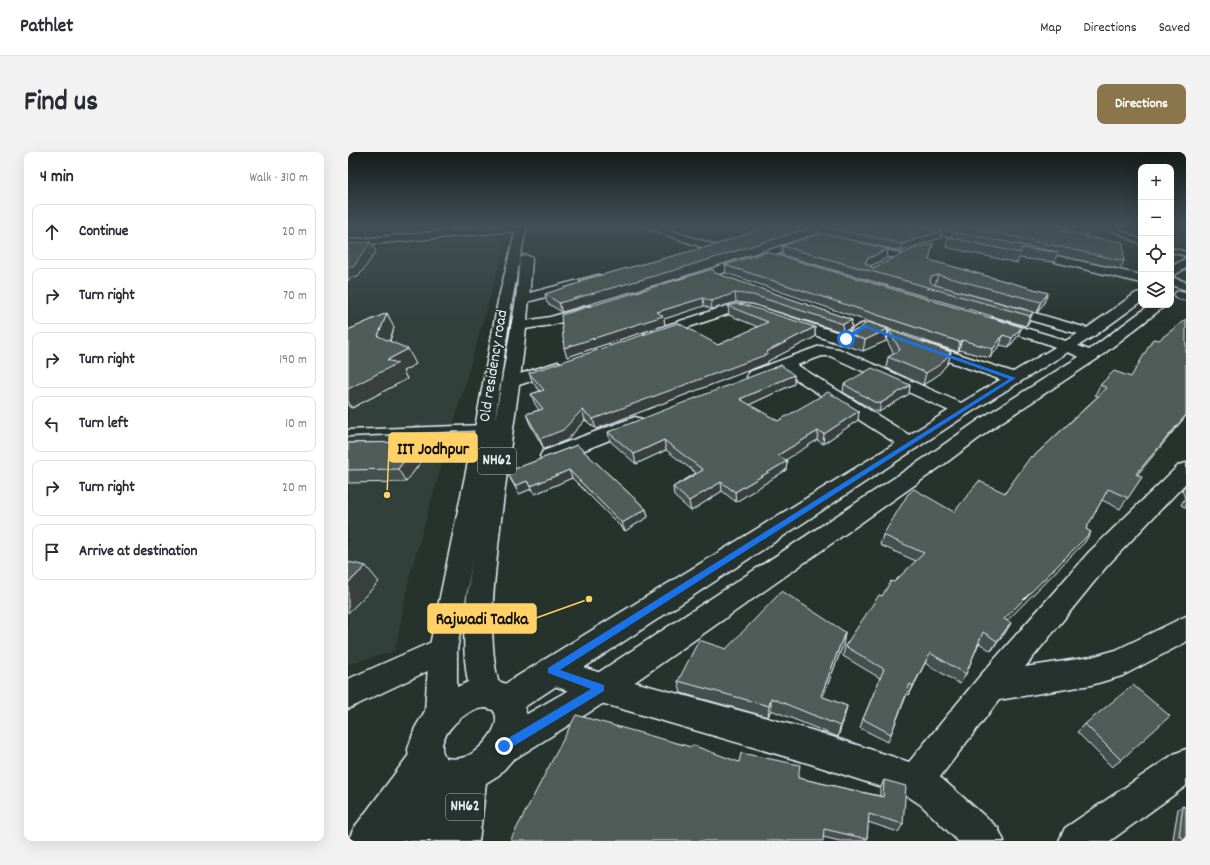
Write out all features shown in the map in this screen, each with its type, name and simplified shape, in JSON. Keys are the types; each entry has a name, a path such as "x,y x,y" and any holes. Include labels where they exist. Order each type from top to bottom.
{"main road":[{"name":"Old residency road","path":"440,716 443,650 484,428 505,301 516,258"},
{"name":"Old residency road","path":"496,697 479,662 478,611 495,477 523,299 523,258"},
{"path":"672,285 759,258"},
{"path":"776,258 787,261"},
{"path":"884,266 900,258"},
{"path":"1050,258 1138,278"},
{"path":"1172,272 1186,262"},
{"path":"523,299 607,276"},
{"path":"720,277 734,282"},
{"path":"504,746 601,688 936,460 987,422 1091,356 1176,293"},
{"path":"496,697 551,670 1013,378 1089,333 1138,298"},
{"path":"518,326 551,321 604,305"},
{"path":"993,306 1089,333"},
{"path":"638,339 736,307 748,308 841,339 850,338 864,327"},
{"path":"978,318 1067,346 1091,356"},
{"path":"850,322 879,332"},
{"path":"909,342 1013,378"},
{"path":"740,382 820,351 833,352 962,410"},
{"path":"510,383 570,362"},
{"path":"784,364 910,444"},
{"path":"495,477 654,416"},
{"path":"924,787 990,687 1098,559 1186,470"},
{"path":"990,687 1091,671 1122,662 1183,634"},
{"path":"348,694 443,650"},
{"path":"551,670 601,688 738,725 924,787 985,841"},
{"name":"NH62","path":"446,771 489,762 504,746 512,729 513,713 496,697 471,696 454,704 440,716 430,731 425,746 446,771 460,841"},
{"path":"1078,841 1186,766"},
{"path":"367,841 446,771"},
{"path":"397,841 446,771"},
{"name":"NH62","path":"430,841 446,771"}],"lane":[{"path":"348,433 484,428"}],"shaded area":[{"path":"348,258 501,258 410,574 395,651 348,664"}],"building":[{"path":"348,258 359,258 353,267 348,267"},
{"path":"665,258 713,258 559,303 545,294 582,282 579,281"},
{"path":"747,258 788,258 1022,327 1012,338 1003,335 993,349 962,340 960,342 725,265"},
{"path":"825,258 869,258 865,263 873,268 893,258 929,258 929,260 1048,293 1041,302 938,275 931,277 930,281 932,284 1033,312 1030,316"},
{"path":"1111,258 1124,258 1124,261"},
{"path":"713,269 715,273 852,320 843,324 753,295 735,293 711,301 703,298 657,312 663,316 564,348 561,315"},
{"path":"737,304 745,305 815,327 766,352 768,354 593,419 582,410 563,430 540,439 526,414 543,409 531,394 544,390 529,373 678,323 718,345 768,322 728,306"},
{"path":"387,313 378,336 408,349 387,360 398,363 348,389 348,330"},
{"path":"1186,319 1186,415 1136,474 1142,477 1128,498 1108,489 1086,529 1091,532 1004,619 1011,623 997,641 983,632 966,674 930,653 913,686 910,684 891,734 863,719 884,669 845,646 879,595 882,596 891,581 894,582 924,553 883,535 908,494 914,489 954,512 979,481 1005,493 1031,456 1033,457 1107,388 1100,385 1114,371 1131,377 1153,339 1159,340"},
{"path":"868,322 888,329 865,340 846,333 857,330"},
{"path":"889,330 951,352 941,364 926,373 888,357 900,350"},
{"path":"781,365 794,375 740,399 778,421 828,392 859,411 824,434 818,431 778,455 787,461 735,492 721,482 689,501 673,487 703,470 664,440 634,454 608,432"},
{"path":"872,368 910,385 881,403 874,402 844,384"},
{"path":"418,442 398,469 348,470 348,443"},
{"path":"577,445 646,509 622,523 569,470 531,486 527,481 515,486 507,472"},
{"path":"348,562 366,566 348,583"},
{"path":"782,591 845,632 821,696 847,706 840,726 771,698 769,706 678,681 699,640 726,649"},
{"path":"1133,685 1170,716 1121,760 1085,724"},
{"path":"576,715 691,747 692,745 739,762 741,753 800,765 798,778 883,797 884,780 906,786 903,824 869,814 867,839 824,829 823,841 510,841"},
{"path":"1183,806 1186,808 1186,840 1179,836"}],"place":[{"name":"IIT Jodhpur","path":"387,495"},
{"name":"Rajwadi Tadka","path":"589,599"}],"route":[{"path":"504,746 601,688 551,670 1013,378 864,327 850,338 846,339"}]}
